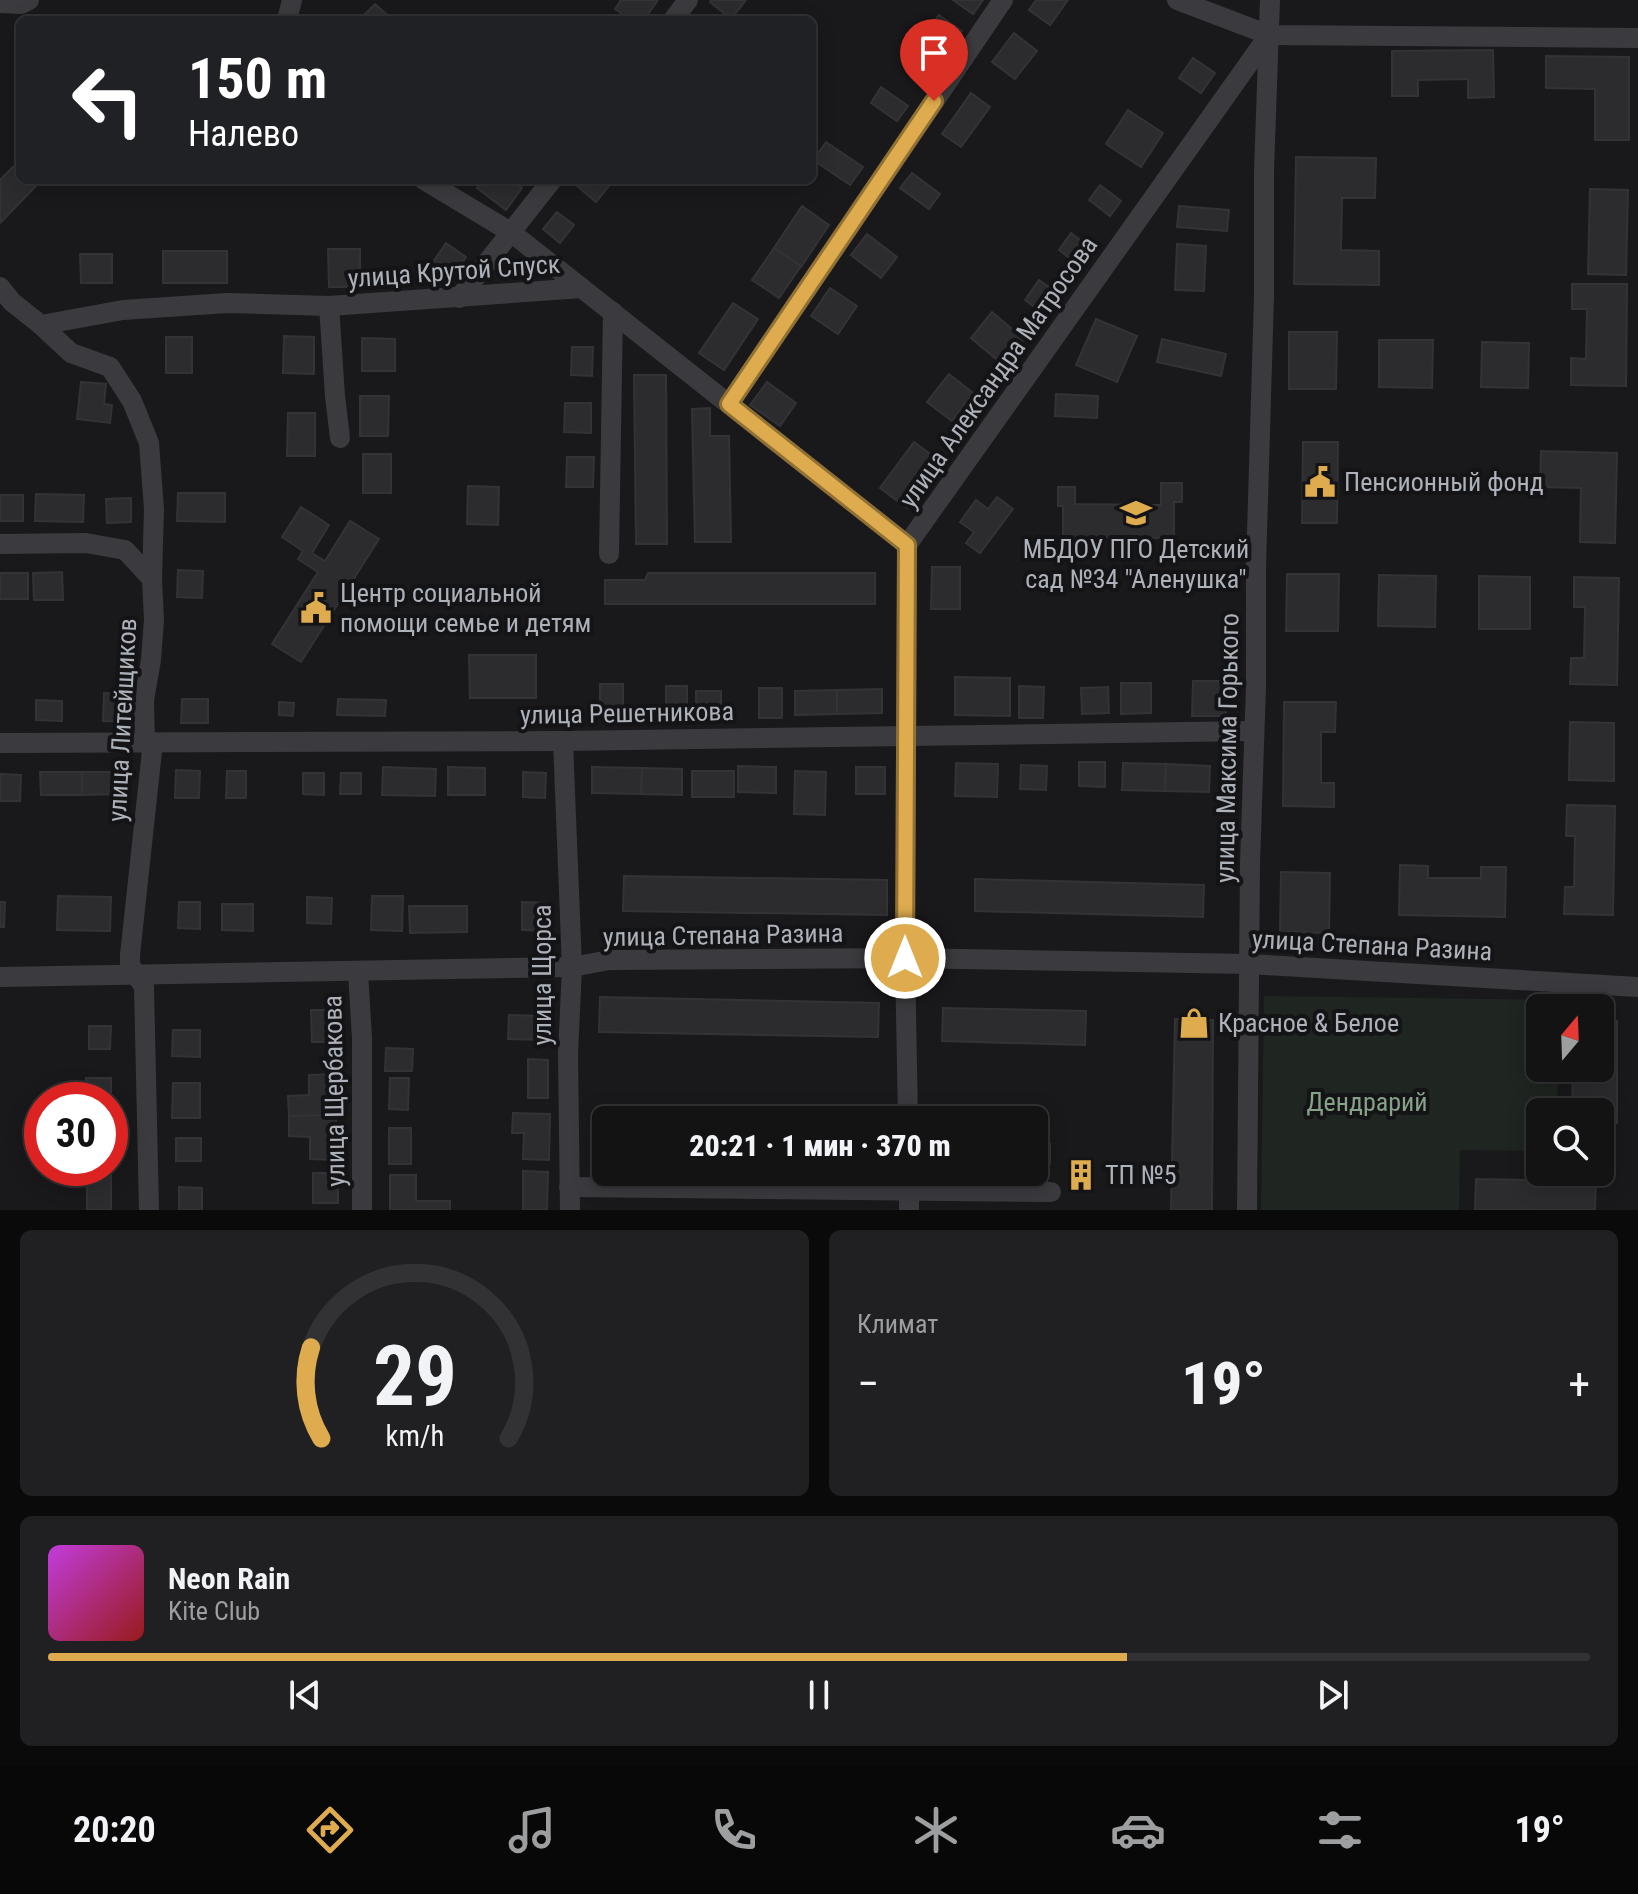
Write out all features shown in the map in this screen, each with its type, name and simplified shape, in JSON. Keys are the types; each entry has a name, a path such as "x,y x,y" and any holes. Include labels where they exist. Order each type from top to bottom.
{"street":[{"path":"0,3 21,4 29,0"},
{"path":"729,404 1003,0"},
{"path":"1177,0 1269,35 1638,38"},
{"name":"улица Максима Горького","path":"1247,1210 1250,840 1270,0"},
{"name":"улица Александра Матросова","path":"908,1106 905,958 907,545 1269,35"},
{"path":"431,184 512,233 907,545"},
{"path":"459,298 549,184"},
{"path":"0,287 12,302 41,325"},
{"name":"улица Крутой Спуск","path":"41,325 123,310 227,303 329,306 582,288"},
{"name":"улица Крутой Спуск","path":"329,306 340,438"},
{"path":"609,554 613,312"},
{"name":"улица Литейщиков","path":"41,325 71,353 110,367 132,401 149,443 154,509 154,620 144,700 145,741 152,751 130,955 130,965 144,987 149,1210"},
{"path":"0,544 86,543 125,550 152,579"},
{"name":"улица Решетникова","path":"0,743 563,741 1254,731"},
{"name":"улица Щорса","path":"563,741 572,967 568,1054 570,1210"},
{"name":"улица Степана Разина","path":"0,977 572,967 609,960 905,958 1249,964 1638,987"},
{"name":"улица Щербакова","path":"358,972 362,1038 362,1210"},
{"path":"569,1187 1051,1192"}],"green space":[{"name":"Дендрарий","path":"1264,996 1526,1000 1526,1082 1558,1082 1557,1098 1526,1098 1526,1151 1460,1150 1459,1210 1261,1210"}],"building":[{"path":"621,0 658,0 647,16 625,16 615,9"},
{"path":"746,0 733,16 727,16 710,2"},
{"path":"953,0 983,0 973,14"},
{"path":"1036,0 1068,0 1050,25 1029,10"},
{"path":"375,4 388,16 363,16"},
{"path":"939,15 962,31 951,48 927,32"},
{"path":"1014,33 1037,51 1015,79 992,62"},
{"path":"1493,50 1494,97 1468,98 1468,79 1418,80 1418,96 1392,96 1392,51"},
{"path":"1546,56 1629,57 1629,140 1595,140 1595,89 1546,88"},
{"path":"1193,58 1215,73 1201,93 1179,78"},
{"path":"881,87 908,106 897,121 871,103"},
{"path":"971,93 990,107 961,147 942,134"},
{"path":"1128,110 1163,133 1141,167 1106,144"},
{"path":"826,142 863,167 850,185 816,162 816,156"},
{"path":"1296,157 1376,158 1375,198 1342,198 1341,250 1379,251 1379,285 1294,284"},
{"path":"16,164 16,184 38,184 0,223 0,180"},
{"path":"912,173 940,194 929,209 900,188"},
{"path":"480,184 517,184 522,188 506,210 477,188"},
{"path":"607,184 609,186 596,202 577,186"},
{"path":"1100,185 1121,201 1110,216 1089,200"},
{"path":"1590,189 1628,190 1626,275 1588,274"},
{"path":"802,206 829,225 801,267 774,248"},
{"path":"1179,206 1229,210 1227,231 1177,227"},
{"path":"557,212 574,225 560,243 543,229"},
{"path":"1071,233 1088,246 1076,263 1059,250"},
{"path":"867,234 897,257 881,278 851,255"},
{"path":"446,243 466,257 448,285 427,271"},
{"path":"1177,244 1206,246 1204,291 1175,290"},
{"path":"774,248 801,266 779,298 752,280"},
{"path":"328,249 360,249 360,287 329,287"},
{"path":"163,251 227,251 227,283 163,283"},
{"path":"80,254 112,254 112,283 81,283"},
{"path":"1039,280 1059,294 1044,314 1025,300"},
{"path":"1572,284 1627,284 1626,386 1571,385 1571,358 1586,359 1587,309 1572,309"},
{"path":"830,288 857,306 838,334 811,316"},
{"path":"733,303 758,319 724,370 699,353"},
{"path":"992,312 1024,339 1002,364 971,338"},
{"path":"1096,319 1137,336 1117,382 1076,365"},
{"path":"1289,332 1337,332 1336,389 1289,389"},
{"path":"284,336 314,337 314,374 283,373"},
{"path":"166,337 192,337 192,373 166,373"},
{"path":"362,338 395,339 395,371 362,371"},
{"path":"1162,339 1226,354 1221,376 1157,362"},
{"path":"1379,340 1433,340 1432,388 1379,387"},
{"path":"1482,342 1529,343 1528,388 1481,387"},
{"path":"572,347 593,347 592,376 571,375"},
{"path":"949,374 973,393 952,421 927,402"},
{"path":"634,375 666,375 667,544 636,544"},
{"path":"81,382 106,384 104,404 112,405 110,423 77,419"},
{"path":"767,382 796,403 780,426 750,405"},
{"path":"1056,394 1098,396 1097,418 1055,416"},
{"path":"360,396 389,396 388,436 360,436"},
{"path":"565,403 591,403 591,433 564,432"},
{"path":"710,408 710,436 729,436 731,542 695,542 692,409"},
{"path":"288,413 315,413 315,456 287,456"},
{"path":"914,442 941,462 907,508 880,488"},
{"name":"Пенсионный фонд","path":"1303,442 1338,442 1337,523 1302,523"},
{"path":"1541,451 1617,453 1615,543 1580,542 1581,488 1540,487"},
{"path":"363,454 391,454 391,493 363,493"},
{"path":"567,457 594,457 593,487 566,487"},
{"path":"1161,483 1182,483 1182,502 1174,502 1174,538 1063,537 1063,506 1058,506 1058,487 1075,487 1075,504 1161,505"},
{"path":"468,486 499,487 498,525 467,524"},
{"path":"178,493 225,493 225,522 177,521"},
{"path":"36,494 84,495 83,522 35,521"},
{"path":"0,495 23,495 23,521 0,521"},
{"path":"997,497 1013,509 980,553 966,543 974,532 960,522 976,500 988,509"},
{"path":"131,498 131,522 107,523 106,499"},
{"name":"Центр социальной помощи семье и детям","path":"301,507 329,525 312,553 325,561 350,521 379,539 301,662 272,644 318,572 298,559 303,551 282,537"},
{"path":"932,567 960,567 960,609 931,609"},
{"path":"178,570 203,571 202,598 177,597"},
{"path":"62,572 63,600 34,600 33,573"},
{"path":"0,573 28,573 28,599 0,599"},
{"path":"648,573 875,573 875,604 605,604 605,580 645,580"},
{"path":"1287,574 1339,574 1338,631 1286,631"},
{"path":"1379,575 1436,576 1435,627 1378,626"},
{"path":"1479,576 1530,577 1530,629 1479,629"},
{"path":"1574,577 1619,578 1617,685 1570,684 1571,658 1584,658 1585,607 1574,607"},
{"path":"469,655 536,655 536,698 470,698"},
{"path":"955,677 1010,678 1010,716 955,715"},
{"path":"1193,681 1226,681 1226,716 1192,716"},
{"path":"1121,683 1151,683 1151,713 1121,714"},
{"path":"600,684 623,684 623,713 600,713"},
{"path":"666,686 687,686 687,717 666,717"},
{"path":"1019,686 1044,687 1043,718 1019,718"},
{"path":"1108,687 1109,713 1082,714 1081,688"},
{"path":"759,688 782,688 782,718 759,718"},
{"path":"882,689 882,713 837,714 837,690"},
{"path":"837,690 837,714 795,715 795,691"},
{"path":"696,691 721,691 721,719 696,719"},
{"path":"104,693 127,694 127,722 103,721"},
{"path":"182,699 208,699 208,723 181,723"},
{"path":"338,699 386,700 385,716 337,715"},
{"path":"36,700 62,701 62,721 36,720"},
{"path":"279,702 294,703 293,716 279,715"},
{"path":"1284,702 1336,702 1335,732 1321,732 1321,783 1334,783 1334,807 1283,806"},
{"path":"1570,722 1614,723 1614,781 1569,780"},
{"path":"1079,762 1105,762 1105,787 1079,786"},
{"path":"956,763 998,764 997,797 955,796"},
{"path":"1123,763 1166,764 1165,791 1122,790"},
{"path":"1166,764 1210,766 1209,792 1165,791"},
{"path":"1021,765 1047,766 1046,790 1020,789"},
{"path":"738,766 776,767 776,793 738,792"},
{"path":"383,767 436,769 435,796 382,795"},
{"path":"448,767 485,768 485,795 448,795"},
{"path":"592,767 642,768 641,794 592,793"},
{"path":"856,767 885,767 885,794 856,794"},
{"path":"642,768 682,769 682,795 641,794"},
{"path":"176,770 200,771 199,798 175,798"},
{"path":"227,771 246,771 246,798 226,798"},
{"path":"692,771 734,771 734,797 692,797"},
{"path":"795,771 826,772 825,815 794,814"},
{"path":"40,772 82,772 82,795 41,795"},
{"path":"82,772 124,772 125,794 82,795"},
{"path":"523,772 546,773 545,798 523,797"},
{"path":"303,773 324,773 324,795 303,794"},
{"path":"341,773 361,773 361,794 340,794"},
{"path":"0,774 21,775 20,801 0,801"},
{"path":"1567,805 1615,806 1613,915 1564,914 1565,887 1574,887 1575,836 1566,836"},
{"path":"1400,865 1428,866 1428,878 1481,878 1481,867 1506,867 1505,917 1399,915"},
{"path":"1281,872 1330,873 1329,933 1280,932"},
{"path":"624,876 887,880 887,915 623,911"},
{"path":"975,879 1204,885 1203,917 975,911"},
{"path":"58,896 111,897 110,931 57,930"},
{"path":"372,896 403,896 402,931 371,930"},
{"path":"307,897 332,898 331,924 307,923"},
{"path":"0,902 5,902 4,927 0,927"},
{"path":"179,902 200,902 200,929 178,928"},
{"path":"522,902 547,903 546,931 522,930"},
{"path":"222,904 253,904 253,931 222,930"},
{"path":"409,906 467,906 467,932 410,933"},
{"path":"600,997 879,1003 878,1037 599,1032"},
{"path":"943,1008 1086,1011 1085,1045 942,1041"},
{"path":"311,1010 336,1010 337,1042 312,1042"},
{"path":"509,1015 542,1016 542,1040 508,1039"},
{"path":"1175,1019 1213,1020 1212,1210 1171,1210"},
{"path":"1614,1021 1617,1021 1617,1123 1614,1123 1614,1098 1572,1098 1573,1082 1614,1082"},
{"path":"89,1026 111,1026 110,1049 89,1049"},
{"path":"173,1030 200,1030 200,1057 172,1056"},
{"path":"386,1048 413,1049 412,1071 385,1071"},
{"path":"528,1059 548,1060 548,1098 528,1098"},
{"path":"335,1074 336,1115 289,1116 288,1096 309,1095 309,1075"},
{"path":"86,1078 111,1078 111,1082 86,1082"},
{"path":"390,1078 409,1078 408,1110 389,1109"},
{"path":"173,1083 200,1083 200,1118 172,1118"},
{"path":"513,1113 550,1114 549,1160 523,1159 524,1133 512,1133"},
{"path":"336,1115 336,1160 310,1159 310,1137 289,1136 289,1116"},
{"path":"389,1128 411,1128 411,1164 389,1164"},
{"path":"176,1138 201,1138 201,1161 176,1161"},
{"name":"ТП №5","path":"1090,1167 1090,1183 1072,1184 1072,1168"},
{"path":"523,1171 548,1172 547,1210 523,1210"},
{"path":"313,1173 338,1173 338,1203 313,1203"},
{"path":"390,1175 416,1175 416,1201 450,1201 450,1210 390,1210"},
{"path":"1476,1179 1526,1180 1526,1186 1596,1186 1595,1210 1475,1210"},
{"path":"87,1186 111,1186 111,1210 87,1210"},
{"path":"179,1187 202,1188 202,1210 179,1210"}],"place":[{"name":"Пенсионный фонд","path":"1320,482"},
{"name":"МБДОУ ПГО Детский сад №34 \"Аленушка\"","path":"1136,513"},
{"name":"Центр социальной помощи семье и детям","path":"316,608"},
{"name":"Красное & Белое","path":"1194,1023"},
{"name":"ТП №5","path":"1081,1175"}],"route":[{"path":"905,958 907,545 729,404 934,101"}]}
